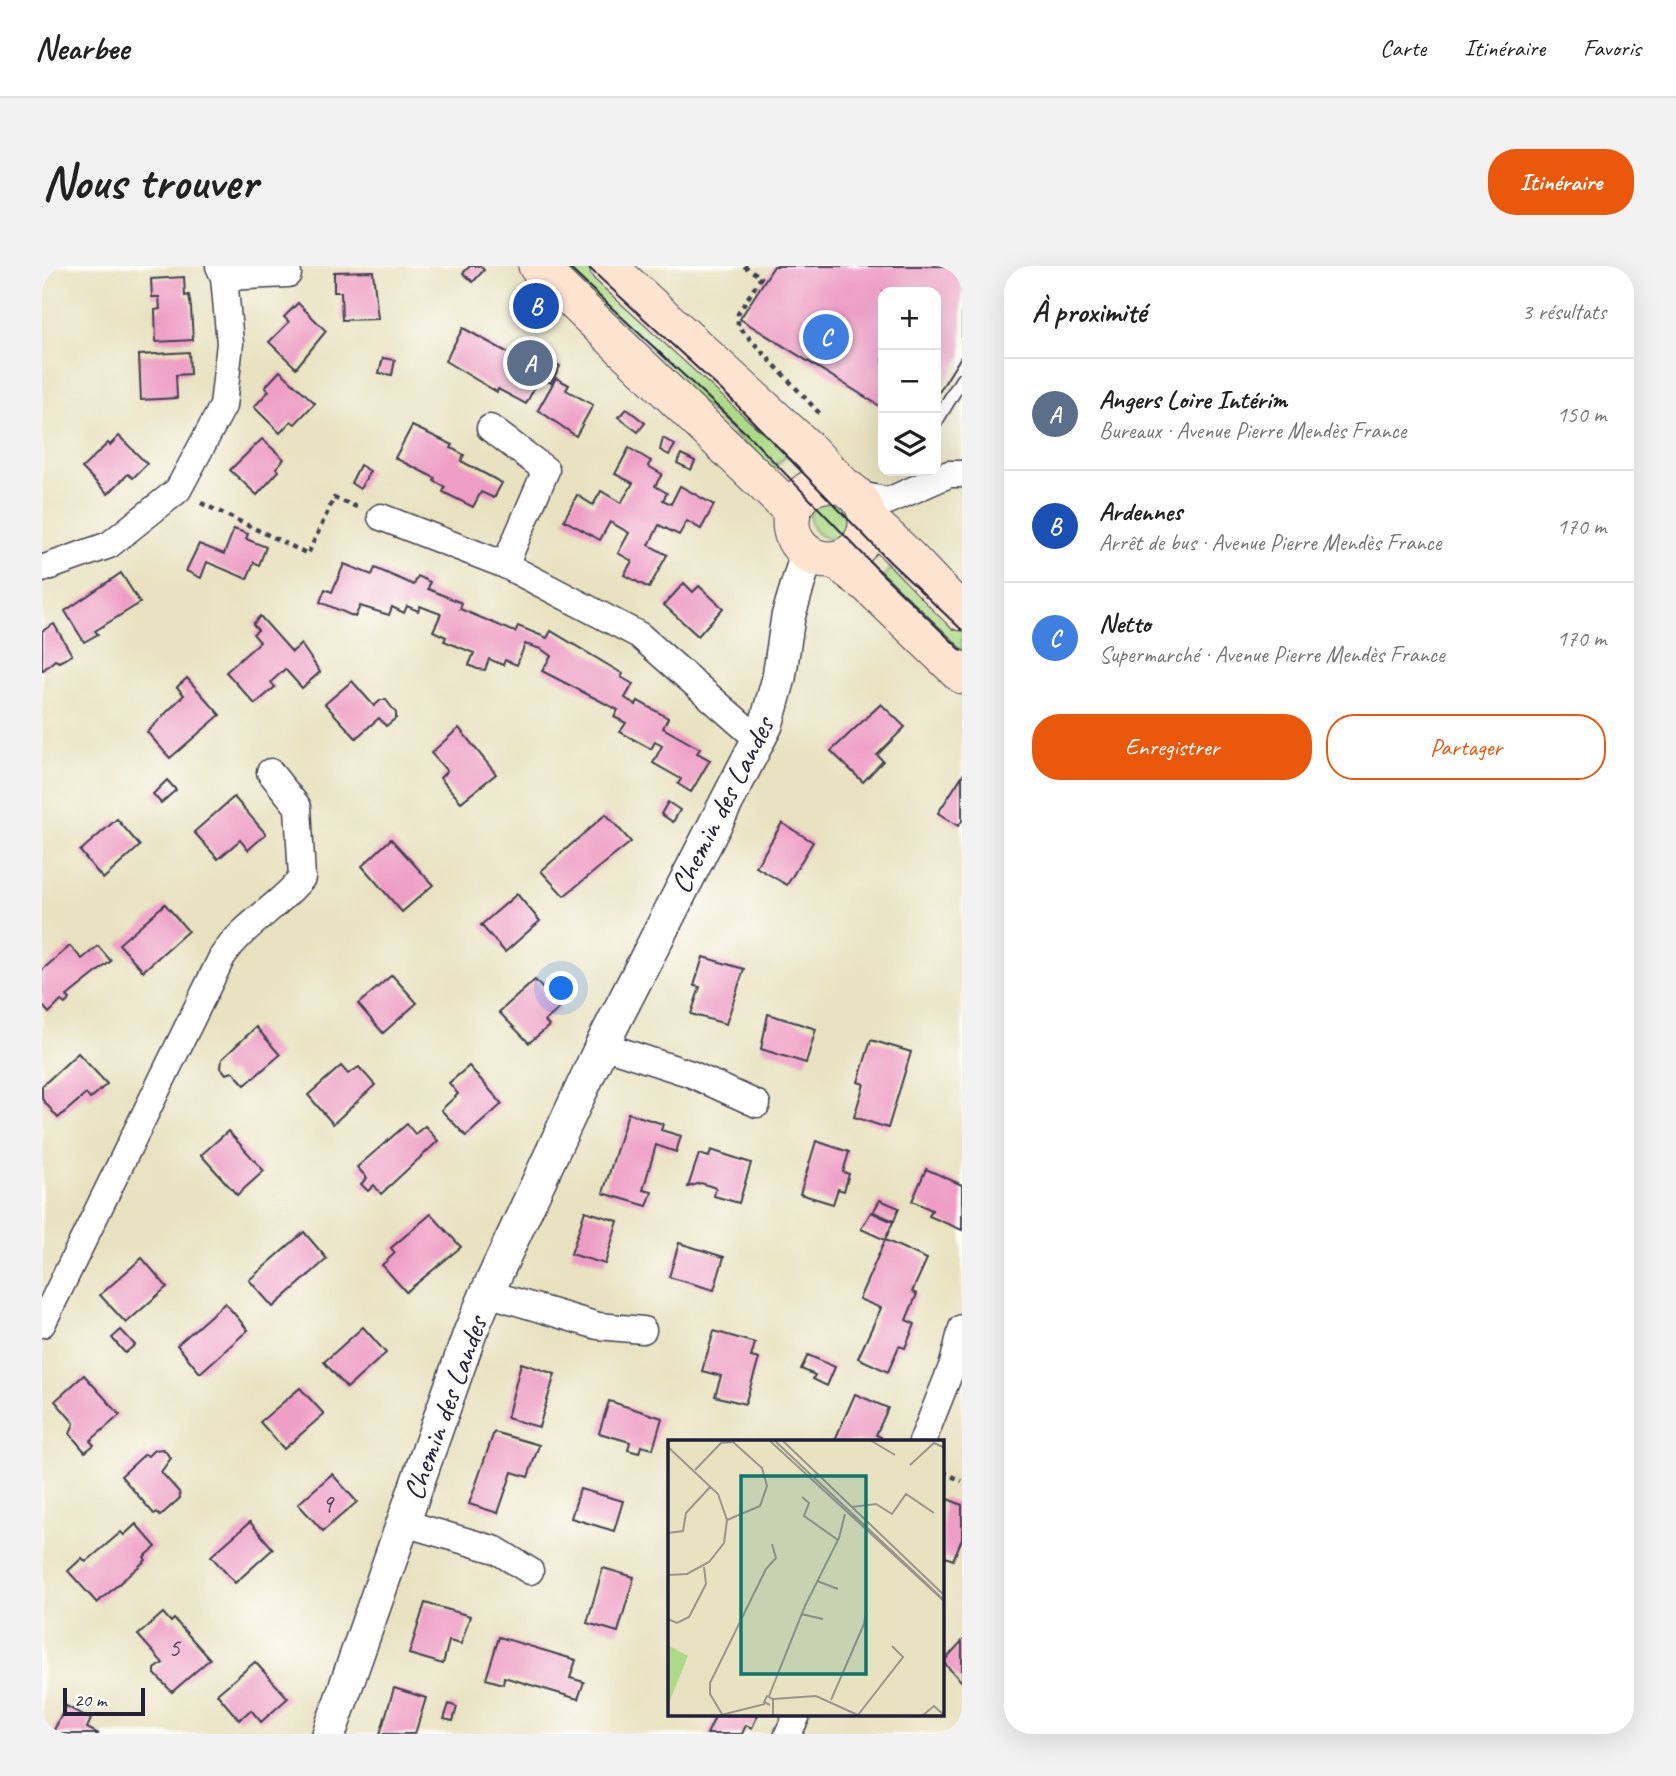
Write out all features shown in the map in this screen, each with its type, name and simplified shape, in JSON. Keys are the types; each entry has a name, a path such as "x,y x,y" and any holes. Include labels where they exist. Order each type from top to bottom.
{"main road":[{"path":"537,266 792,511"},
{"path":"608,266 805,446 902,548 928,580 962,612"},
{"path":"821,557 857,548 865,537 856,500 825,484 809,489 792,511 793,534 821,557 867,584 962,674"}],"street":[{"path":"42,569 109,545 178,490 223,406 230,343 221,271 288,274"},
{"path":"490,428 546,470 505,565"},
{"path":"856,500 888,501 949,474 962,474"},
{"path":"381,517 505,565 639,635 759,740"},
{"name":"Chemin des Landes","path":"329,1734 470,1334 487,1293 602,1045 759,740 779,678 788,617 821,557"},
{"path":"42,1324 222,957 246,926 285,899 302,878 298,807 270,772"},
{"path":"602,1045 691,1073 757,1104"},
{"name":"Chemin des Landes","path":"487,1293 598,1326 643,1330"},
{"path":"923,1440 953,1364 962,1328"},
{"name":"Chemin des Landes","path":"404,1523 496,1550 530,1571"},
{"path":"788,1734 797,1716"}],"lane":[{"path":"941,414 962,379"}],"path":[{"path":"744,266 761,277 738,314 738,326 796,385 819,412 824,423"},
{"path":"198,501 308,554 334,498 381,517"},
{"path":"944,1472 962,1481"}],"green space":[{"path":"556,266 598,266 792,450 772,470"},
{"path":"832,495 841,496 848,501 853,508 853,526 848,533 841,538 832,539 823,538 816,533 811,526 810,517 811,508 816,501 823,496"},
{"path":"895,564 962,626 962,653 882,578"}],"building":[{"path":"470,266 480,266 484,270 473,282 463,273"},
{"path":"774,266 962,266 962,355 941,389 941,287 878,287 878,405 740,319"},
{"path":"373,271 378,319 342,320 341,292 334,292 334,272"},
{"path":"184,277 185,296 189,295 191,308 193,340 156,342 155,310 160,309 159,297 152,297 151,279"},
{"path":"298,303 326,331 296,368 269,342 289,322 284,317"},
{"path":"463,328 543,372 550,360 560,366 551,383 540,377 526,404 498,389 497,392 445,361"},
{"path":"189,352 190,374 176,375 177,398 141,400 139,355"},
{"path":"383,358 395,360 392,375 379,373"},
{"path":"280,371 315,403 295,424 291,421 280,433 254,407 269,391 265,387"},
{"path":"556,378 569,385 566,390 593,405 576,436 538,410"},
{"path":"627,409 645,423 638,432 618,417"},
{"path":"412,426 453,445 451,448 464,455 461,461 502,483 494,498 481,492 473,507 443,492 445,487 434,481 435,478 395,458"},
{"path":"119,436 147,464 133,478 128,474 108,494 82,468"},
{"path":"663,438 675,445 669,455 660,450"},
{"path":"262,439 284,459 276,468 279,471 257,495 230,470"},
{"path":"629,448 651,461 648,466 662,474 655,486 667,493 663,500 671,504 680,486 714,505 701,529 687,521 679,535 659,525 649,545 667,555 649,588 624,575 632,561 618,553 629,533 610,522 600,540 564,520 577,495 593,505 601,491 621,503 633,483 615,474"},
{"path":"681,454 695,461 691,470 677,463"},
{"path":"360,465 370,471 360,489 351,483"},
{"path":"234,529 248,534 246,539 266,547 259,565 254,562 247,579 207,562 201,578 186,571 199,544 224,554"},
{"path":"344,564 372,575 375,568 414,585 418,576 430,582 428,589 462,603 460,609 515,632 518,626 547,638 551,631 623,674 621,677 633,684 625,698 636,705 638,701 668,718 663,728 700,749 697,753 710,760 691,792 678,784 681,779 653,763 662,746 655,742 651,749 620,732 626,723 614,717 618,710 542,671 551,656 541,649 525,644 517,665 505,660 503,665 489,659 485,670 477,669 469,665 474,653 444,641 446,637 433,631 441,614 420,606 418,611 407,606 404,613 392,607 389,615 360,606 355,617 320,602 325,589 332,592"},
{"path":"121,573 140,603 95,631 98,634 84,642 65,611"},
{"path":"684,583 693,592 699,586 723,608 698,636 664,605"},
{"path":"260,616 292,652 301,644 320,672 302,688 285,669 271,682 275,687 255,704 226,672 260,642 253,634 258,630 253,624"},
{"path":"54,624 72,655 59,662 55,660 42,671 42,631"},
{"path":"187,678 220,715 170,758 147,732 184,695 177,687"},
{"path":"352,681 374,706 381,700 386,700 396,713 396,718 386,726 379,718 356,738 325,704"},
{"path":"881,704 905,727 877,755 883,761 863,782 831,751"},
{"path":"459,728 496,774 461,802 440,778 447,771 431,753"},
{"path":"962,776 962,821 958,826 938,813"},
{"path":"167,780 176,790 161,803 153,794"},
{"path":"234,797 266,834 248,850 240,840 218,859 194,832"},
{"path":"668,802 680,810 673,822 661,814"},
{"path":"606,814 631,842 564,896 541,871"},
{"path":"117,819 140,846 103,879 80,851"},
{"path":"782,823 813,842 787,885 756,867"},
{"path":"391,839 433,885 402,912 362,866"},
{"path":"517,894 540,921 505,952 481,925"},
{"path":"165,904 188,931 143,971 119,944"},
{"path":"70,946 82,959 98,946 111,961 67,996 70,999 65,1004 61,1001 49,1013 42,1005 42,970"},
{"path":"703,957 744,969 726,1024 691,1014 700,987 694,986"},
{"path":"392,975 417,1003 383,1033 358,1004"},
{"path":"535,980 560,1008 545,1021 549,1026 529,1043 499,1012"},
{"path":"768,1014 816,1029 806,1063 761,1049"},
{"path":"256,1027 280,1055 245,1085 233,1072 226,1074 221,1068 222,1059"},
{"path":"871,1040 911,1052 888,1128 854,1117 864,1084 858,1082"},
{"path":"78,1053 107,1084 90,1099 86,1094 58,1118 42,1099 42,1086"},
{"path":"341,1066 348,1074 359,1067 375,1085 333,1124 308,1095"},
{"path":"469,1066 502,1104 466,1136 441,1110 458,1094 449,1083"},
{"path":"628,1113 663,1124 661,1130 681,1136 676,1152 656,1145 643,1190 652,1192 647,1206 603,1193"},
{"path":"407,1124 415,1134 425,1126 438,1141 381,1194 374,1185 368,1191 361,1184 367,1178 357,1167"},
{"path":"228,1131 264,1171 237,1195 201,1155"},
{"path":"816,1141 849,1152 843,1172 849,1174 844,1191 838,1189 833,1204 800,1194"},
{"path":"711,1150 751,1163 739,1203 714,1196 716,1188 701,1183 688,1187 699,1154 709,1157"},
{"path":"926,1169 962,1185 962,1230 929,1216 932,1210 912,1201"},
{"path":"880,1200 899,1208 894,1221 873,1212"},
{"path":"585,1211 618,1221 605,1264 571,1254"},
{"path":"871,1212 893,1222 885,1240 861,1229"},
{"path":"431,1214 461,1247 406,1292 382,1265 395,1253 391,1248"},
{"path":"304,1232 327,1259 273,1307 249,1280"},
{"path":"885,1240 927,1259 912,1292 917,1294 906,1320 915,1324 905,1348 899,1346 888,1372 858,1358 881,1308 859,1299"},
{"path":"679,1243 724,1257 714,1290 669,1277"},
{"path":"142,1258 167,1287 126,1323 100,1295"},
{"path":"225,1303 248,1330 200,1373 177,1345"},
{"path":"363,1327 386,1353 347,1388 324,1362"},
{"path":"121,1330 135,1345 125,1353 112,1338"},
{"path":"714,1331 755,1343 751,1357 759,1359 745,1404 715,1396 721,1376 702,1371"},
{"path":"808,1355 835,1367 827,1386 813,1379 815,1375 801,1369"},
{"path":"521,1363 555,1374 539,1427 507,1418"},
{"path":"84,1375 120,1415 90,1441 94,1445 85,1452 70,1434 74,1423 55,1401"},
{"path":"300,1388 324,1414 284,1449 260,1422"},
{"path":"855,1394 888,1408 876,1435 881,1437 880,1440 835,1440"},
{"path":"609,1401 662,1418 653,1449 641,1446 639,1453 628,1450 630,1442 599,1433"},
{"path":"494,1432 539,1445 528,1477 512,1472 498,1513 469,1504"},
{"path":"163,1449 171,1458 161,1472 179,1492 180,1498 160,1516 157,1512 154,1514 121,1476 145,1454 148,1456 154,1450"},
{"path":"332,1474 357,1502 323,1531 298,1504"},
{"path":"580,1489 623,1501 614,1531 571,1518"},
{"path":"944,1497 962,1505 962,1539 953,1560 944,1556"},
{"path":"250,1522 273,1549 235,1583 211,1556"},
{"path":"136,1524 156,1547 144,1557 146,1560 97,1603 68,1571 82,1558 86,1562 121,1532 124,1535"},
{"path":"603,1568 634,1577 618,1632 587,1623"},
{"path":"425,1603 470,1616 461,1644 449,1641 443,1664 409,1654"},
{"path":"163,1613 171,1622 174,1619 210,1659 172,1692 155,1674 155,1669 163,1663 138,1635"},
{"path":"499,1637 576,1660 570,1678 584,1682 578,1699 504,1677 503,1684 486,1679"},
{"path":"962,1641 962,1682 944,1663"},
{"path":"255,1662 288,1698 261,1722 251,1710 239,1720 217,1694"},
{"path":"394,1688 426,1698 415,1734 380,1734"},
{"path":"449,1704 457,1707 453,1721 444,1719"},
{"path":"66,1706 91,1719 87,1728 99,1734 52,1734"},
{"path":"716,1716 758,1716 752,1728 746,1725 742,1734 707,1734"}],"tram line":[{"path":"567,266 750,437 880,572 962,651"},
{"path":"587,266 732,400 890,562 962,630"}],"place":[{"name":"Ardennes","path":"536,306"},
{"name":"Netto","path":"826,337"},
{"name":"Angers Loire Intérim","path":"530,363"}]}
